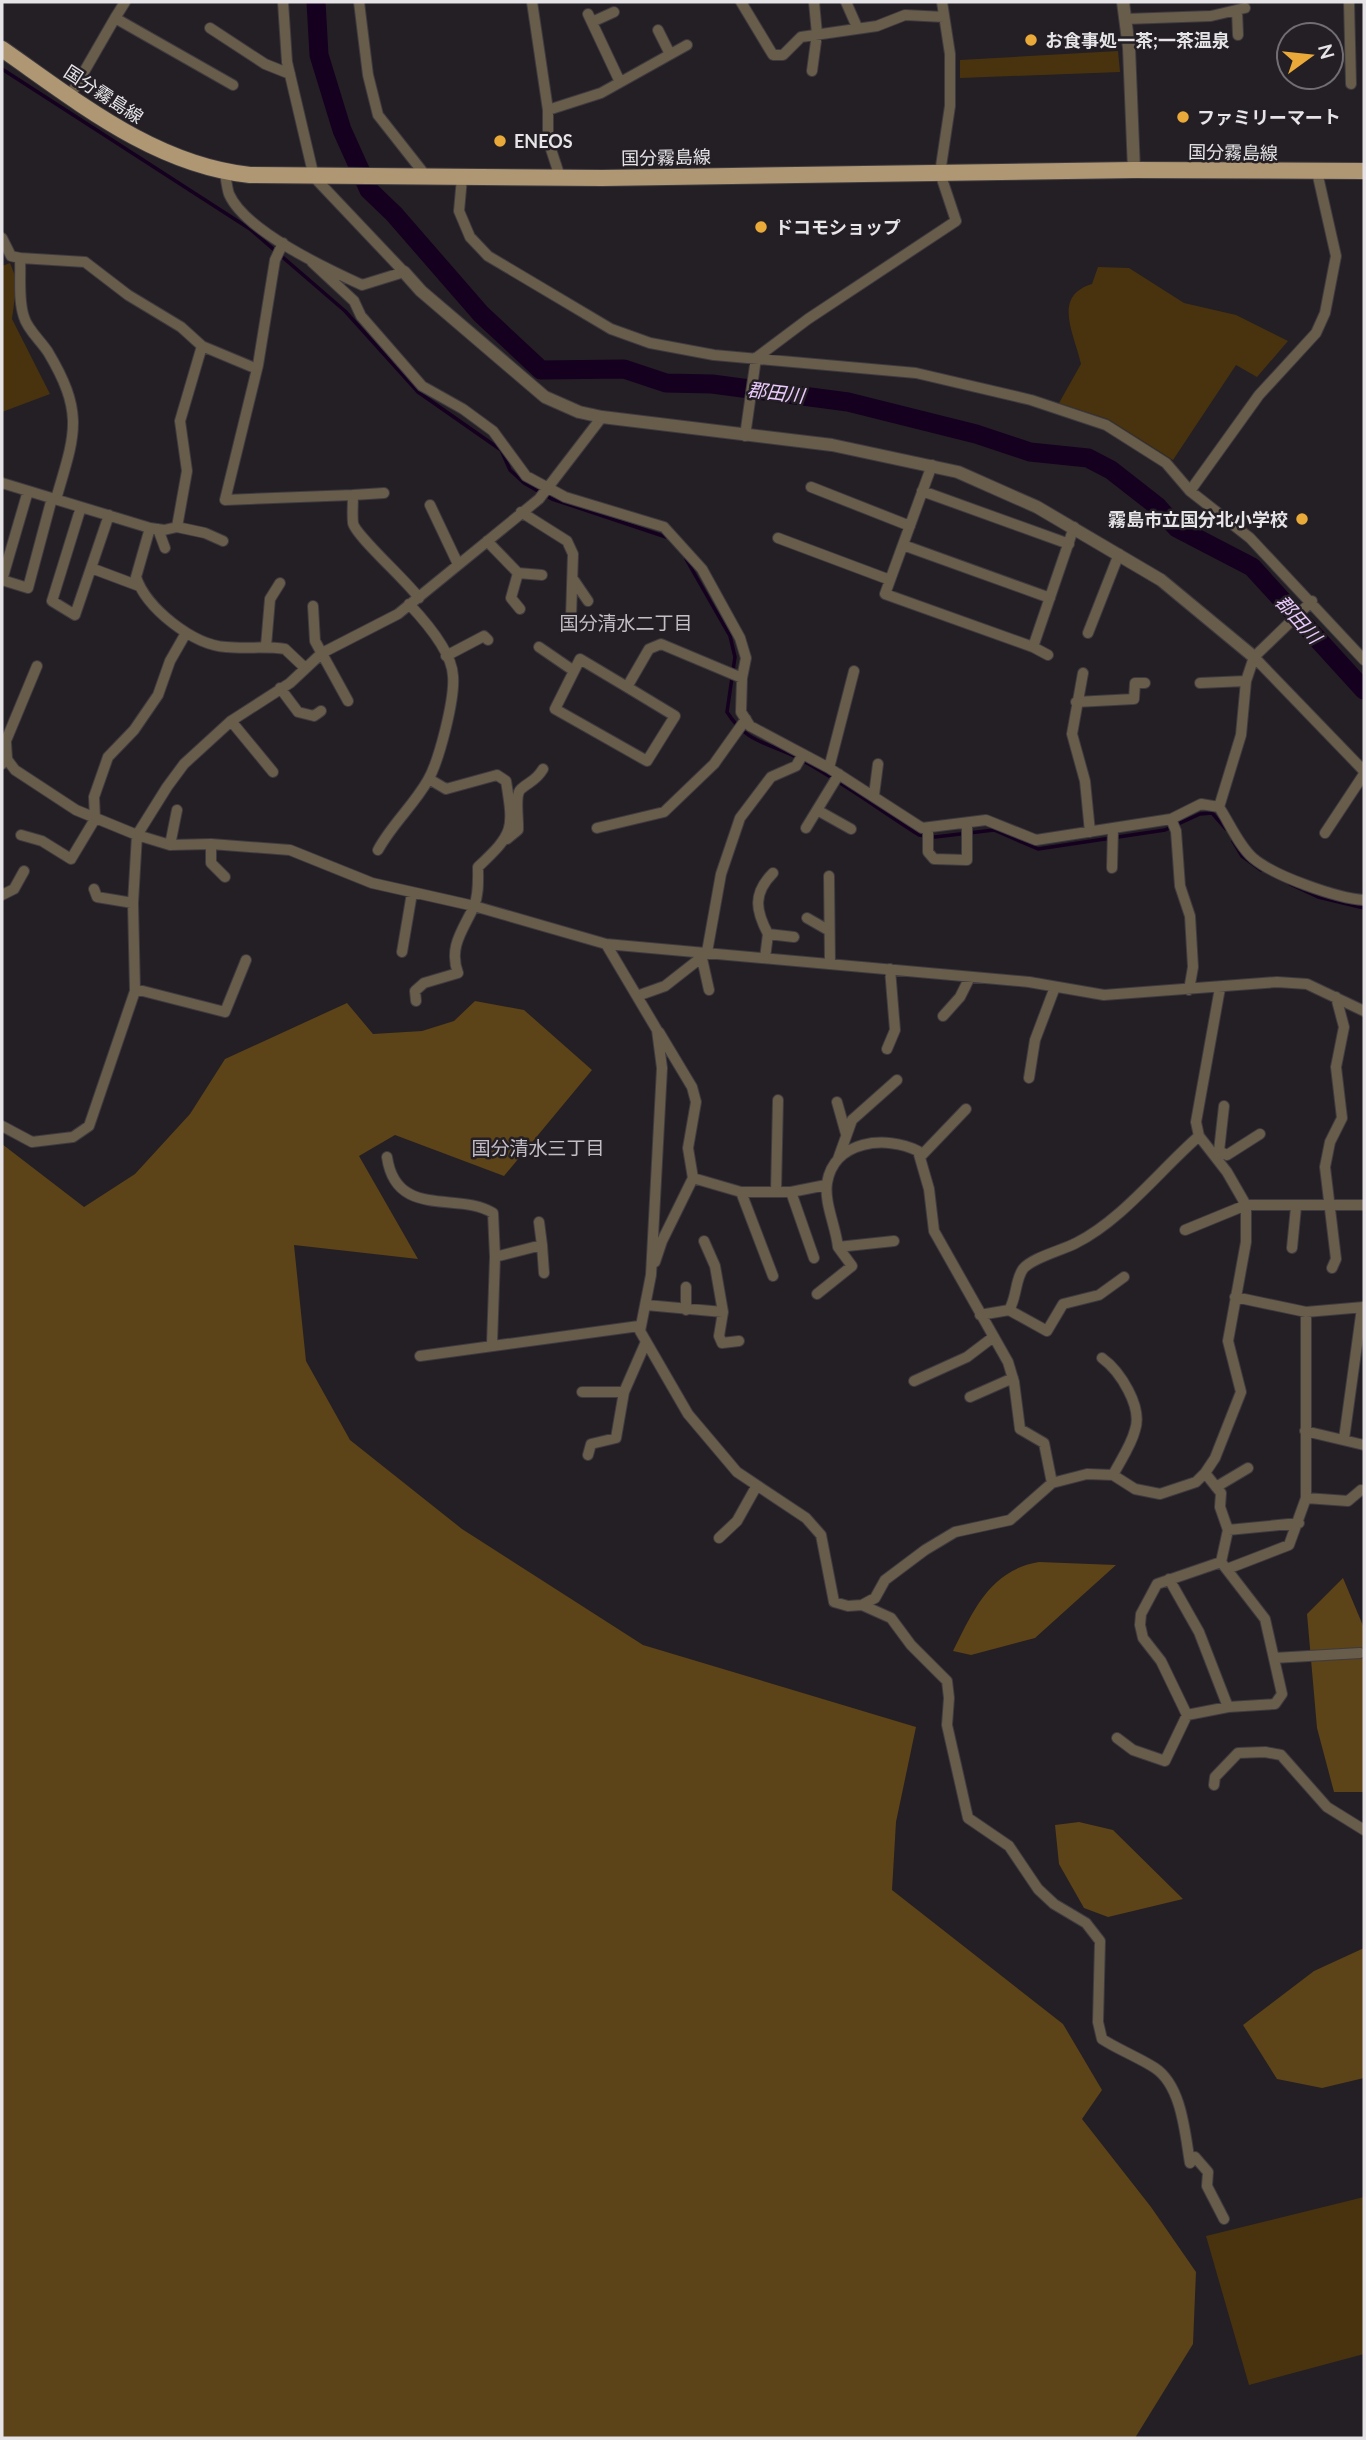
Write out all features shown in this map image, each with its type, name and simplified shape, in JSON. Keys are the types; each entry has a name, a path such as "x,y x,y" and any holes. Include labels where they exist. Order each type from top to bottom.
{"main road":[{"name":"国分霧島線","path":"2,50 165,155 225,173 314,177 462,178 1134,170 1364,171"}],"street":[{"path":"70,96 125,2"},
{"path":"283,2 290,74 314,177 421,291 545,397 579,412 602,417 832,445 958,472 1074,527 1161,580 1256,655 1364,773 1325,833"},
{"path":"359,2 368,75 378,115 426,176"},
{"path":"532,2 548,110 548,140 560,177"},
{"path":"741,2 773,55 783,55 801,37 857,26 877,26 905,15 944,17"},
{"path":"812,71 817,34 814,2"},
{"path":"846,2 857,26"},
{"path":"745,436 756,358 808,319 956,221 940,173 950,106 950,54 942,2"},
{"path":"1123,2 1134,170"},
{"path":"1349,2 1351,85"},
{"path":"1125,19 1211,16 1241,9 1238,35"},
{"path":"614,12 590,18 620,82"},
{"path":"115,18 233,85"},
{"path":"209,27 265,64 290,74"},
{"path":"657,30 670,54"},
{"path":"548,110 601,93 687,45"},
{"path":"1190,491 1259,395 1316,332 1325,313 1336,256 1317,172"},
{"path":"225,173 229,194 279,251 312,262 362,285 404,272"},
{"path":"462,178 459,211 470,237 488,256 611,329 650,342 714,355 916,373 1031,400 1106,425 1166,463 1190,491 1250,538 1364,660"},
{"path":"2,239 11,256 85,262 128,295 181,327 202,346 257,369"},
{"path":"279,251 257,369 225,500 384,493"},
{"path":"20,258 24,317 54,363 75,416 73,441 28,588 2,580 27,491"},
{"path":"312,262 354,301 361,316 422,386 463,409 493,431 526,476 545,489 664,527 702,569 740,638 746,658 736,675 741,712 750,726 874,795 922,828 967,828 986,820 1036,840 1173,824 1201,804 1220,807"},
{"path":"177,527 187,471 180,421 202,346"},
{"path":"2,1126 32,1142 73,1137 89,1126 135,989 133,903 137,835 184,764 230,721 290,683 304,667 323,653 398,614 457,562 539,499 602,417"},
{"path":"932,466 885,594 1033,647 1048,655"},
{"path":"3,486 154,529 177,527 205,533 223,541"},
{"path":"811,487 910,526"},
{"path":"922,491 1069,544"},
{"path":"353,495 353,526 371,548 408,583 414,601 446,656 453,676 439,755 429,779 389,830 378,849"},
{"path":"430,505 457,562"},
{"path":"81,507 52,601 75,615 109,515"},
{"path":"521,512 567,541 573,554 571,618"},
{"path":"1033,647 1074,527"},
{"path":"154,529 165,548"},
{"path":"154,529 136,577 147,600 186,633 224,648 266,646 285,649 304,667"},
{"path":"778,538 890,580"},
{"path":"487,541 518,573 541,575"},
{"path":"903,545 1050,598"},
{"path":"1088,633 1119,554"},
{"path":"91,568 139,586"},
{"path":"518,573 511,598 520,609"},
{"path":"573,579 588,601"},
{"path":"266,646 270,599 280,583"},
{"path":"1310,603 1256,655 1246,681 1241,735 1220,807 1252,858 1311,888 1345,899 1364,900"},
{"path":"313,606 315,641 348,701"},
{"path":"21,835 42,841 71,859 95,819 94,797 108,757 134,730 158,695 170,661 186,633"},
{"path":"446,656 477,637 484,636 488,640"},
{"path":"627,687 649,649 661,644 736,675"},
{"path":"539,647 575,671"},
{"path":"580,659 627,687 675,716 647,761 555,709 580,659"},
{"path":"37,666 4,742 4,761 76,810 137,835 170,845 211,844 290,850 372,883 474,906 606,944 970,977 1055,986 1104,995 1277,982 1307,985 1364,1011"},
{"path":"806,828 831,788 854,671"},
{"path":"1083,673 1072,734 1085,781 1090,832"},
{"path":"1200,683 1246,681"},
{"path":"1076,702 1134,705 1135,683 1145,683"},
{"path":"280,688 298,712 314,716 321,711"},
{"path":"230,721 273,772"},
{"path":"597,828 664,812 714,764 745,721"},
{"path":"709,990 703,954 721,874 740,818 771,777 796,766 803,754"},
{"path":"874,795 878,764"},
{"path":"416,1001 415,991 424,983 458,973 454,950 459,931 474,906 478,867 517,830 520,789 536,782 543,769"},
{"path":"429,779 446,789 488,775 506,781 513,819 505,841"},
{"path":"170,845 177,810"},
{"path":"817,810 851,829"},
{"path":"1173,824 1180,886 1190,916 1193,967 1189,990"},
{"path":"928,828 928,852 934,859 967,860 967,828"},
{"path":"1112,868 1113,829"},
{"path":"211,844 211,863 225,877"},
{"path":"2,895 14,889 24,871"},
{"path":"765,958 768,934 757,913 757,896 763,883 773,873"},
{"path":"829,876 830,964"},
{"path":"94,889 97,897 104,900 133,903"},
{"path":"402,952 412,893"},
{"path":"807,918 828,930"},
{"path":"768,934 794,937"},
{"path":"606,944 691,1087 696,1102 688,1130 692,1178 662,1241 651,1275"},
{"path":"637,996 665,986 703,954"},
{"path":"135,989 225,1012 246,960"},
{"path":"887,1049 900,1032 890,970"},
{"path":"943,1016 960,997 970,977"},
{"path":"1029,1079 1035,1040 1055,986"},
{"path":"657,1030 663,1085 651,1275 639,1326 645,1344 688,1414 737,1472 806,1518 821,1535 834,1602 848,1606 862,1605 875,1598 885,1580 925,1550 955,1532 1010,1520 1052,1483 1087,1474 1113,1475 1135,1489 1160,1494 1196,1482 1205,1474 1221,1446 1241,1392 1228,1341 1246,1242 1245,1205 1217,1154 1199,1136 1197,1111 1220,988"},
{"path":"1332,1268 1336,1259 1325,1167 1329,1142 1342,1118 1336,1067 1344,1027 1336,997"},
{"path":"817,1294 826,1280 855,1270 838,1247 826,1185 852,1121 897,1080"},
{"path":"776,1192 778,1100"},
{"path":"837,1102 846,1134"},
{"path":"1217,1154 1224,1106"},
{"path":"920,1157 966,1109"},
{"path":"1217,1154 1233,1153 1260,1135"},
{"path":"1009,1310 1016,1300 1020,1274 1030,1262 1053,1255 1093,1235 1199,1136"},
{"path":"838,1160 851,1148 874,1143 902,1143 918,1151 929,1189 934,1231 992,1338 1008,1362 1013,1378 1020,1429 1044,1443 1052,1483"},
{"path":"387,1157 388,1168 400,1187 427,1202 483,1207 493,1213 495,1257 492,1344"},
{"path":"692,1178 741,1192 791,1192 826,1185"},
{"path":"741,1192 773,1276"},
{"path":"791,1192 814,1258"},
{"path":"1185,1230 1245,1205 1364,1205"},
{"path":"1292,1248 1296,1207"},
{"path":"539,1222 544,1273"},
{"path":"704,1241 718,1279 723,1312 719,1336 722,1343 739,1341"},
{"path":"838,1247 894,1241"},
{"path":"495,1257 542,1245"},
{"path":"980,1315 1009,1310 1046,1332 1063,1304 1099,1295 1124,1277"},
{"path":"686,1287 686,1310"},
{"path":"1235,1297 1306,1312 1363,1307 1344,1439"},
{"path":"646,1305 723,1312"},
{"path":"1187,1715 1161,1661 1143,1638 1141,1614 1157,1584 1289,1545 1299,1524 1306,1498 1306,1312"},
{"path":"420,1356 492,1344 639,1326"},
{"path":"914,1381 967,1357 992,1338"},
{"path":"588,1455 591,1444 616,1438 624,1392 645,1344"},
{"path":"1102,1358 1116,1368 1130,1391 1137,1427 1113,1475"},
{"path":"970,1397 1013,1378"},
{"path":"582,1392 624,1392"},
{"path":"1305,1432 1364,1445"},
{"path":"1216,1487 1248,1468"},
{"path":"1187,1715 1228,1707 1275,1704 1282,1694 1265,1619 1224,1566 1228,1530 1220,1507 1221,1493 1205,1474"},
{"path":"719,1538 737,1521 756,1487"},
{"path":"1306,1498 1348,1500 1361,1490"},
{"path":"1228,1530 1299,1524"},
{"path":"1169,1579 1199,1632 1228,1707"},
{"path":"862,1605 891,1618 912,1645 947,1681 947,1725 968,1818 1009,1846 1038,1889 1055,1904 1086,1923 1100,1941 1098,2022 1102,2039 1157,2069 1170,2087 1181,2116 1190,2163 1195,2157 1208,2172 1207,2186 1224,2219"},
{"path":"1274,1658 1360,1653"},
{"path":"1117,1738 1133,1751 1165,1761 1187,1715"},
{"path":"1214,1785 1214,1777 1238,1754 1265,1752 1280,1755 1327,1807 1364,1830"}],"shaded area":[{"path":"1118,51 1120,72 960,78 960,60"},
{"path":"10,263 17,281 12,319 50,394 2,412 2,266"},
{"path":"1098,267 1129,268 1184,303 1236,315 1288,341 1257,377 1236,365 1173,460 1108,419 1059,403 1081,364 1071,328 1069,306 1072,297 1092,284"},
{"path":"475,1001 524,1010 592,1070 504,1176 395,1135 359,1156 418,1259 294,1245 306,1361 350,1440 462,1529 643,1645 916,1727 896,1822 892,1890 1063,2024 1102,2090 1082,2119 1151,2207 1196,2272 1193,2344 1135,2438 2,2438 2,1144 84,1207 135,1174 190,1114 225,1059 347,1003 373,1034 422,1031 454,1021"},
{"path":"1039,1562 1116,1565 1035,1638 971,1655 953,1651 976,1607 996,1583 1022,1566"},
{"path":"1343,1578 1364,1628 1364,1792 1334,1792 1317,1728 1307,1614"},
{"path":"1079,1822 1113,1830 1183,1899 1108,1917 1084,1908 1059,1864 1055,1825"},
{"path":"1364,1948 1364,2078 1322,2088 1277,2079 1243,2025 1314,1971"},
{"path":"1364,2197 1364,2354 1249,2385 1206,2236"}],"waterway":[{"name":"郡田川","path":"316,2 319,55 342,130 369,190 394,214 481,314 541,370 624,369 666,383 712,384 848,402 976,434 1030,452 1088,458 1111,470 1157,506 1177,528 1252,567 1364,690"},
{"path":"2,69 250,229 345,311 418,392 501,450 510,470 524,483 552,499 666,537"},
{"path":"686,559 730,636 735,657 727,712 734,722 749,735 794,756 842,784 919,835 935,837 994,830 1038,849 1165,830 1200,814 1212,813 1226,829"},
{"path":"1233,841 1242,856 1261,870"},
{"path":"1290,884 1318,897 1364,908"}],"place":[{"name":"お食事処一茶;一茶温泉","path":"1031,40"},
{"name":"ファミリーマート","path":"1183,117"},
{"name":"ENEOS","path":"500,141"},
{"name":"ドコモショップ","path":"761,227"},
{"name":"霧島市立国分北小学校","path":"1302,519"}],"district":[{"name":"国分清水二丁目","path":"626,622"},
{"name":"国分清水三丁目","path":"538,1147"}]}
